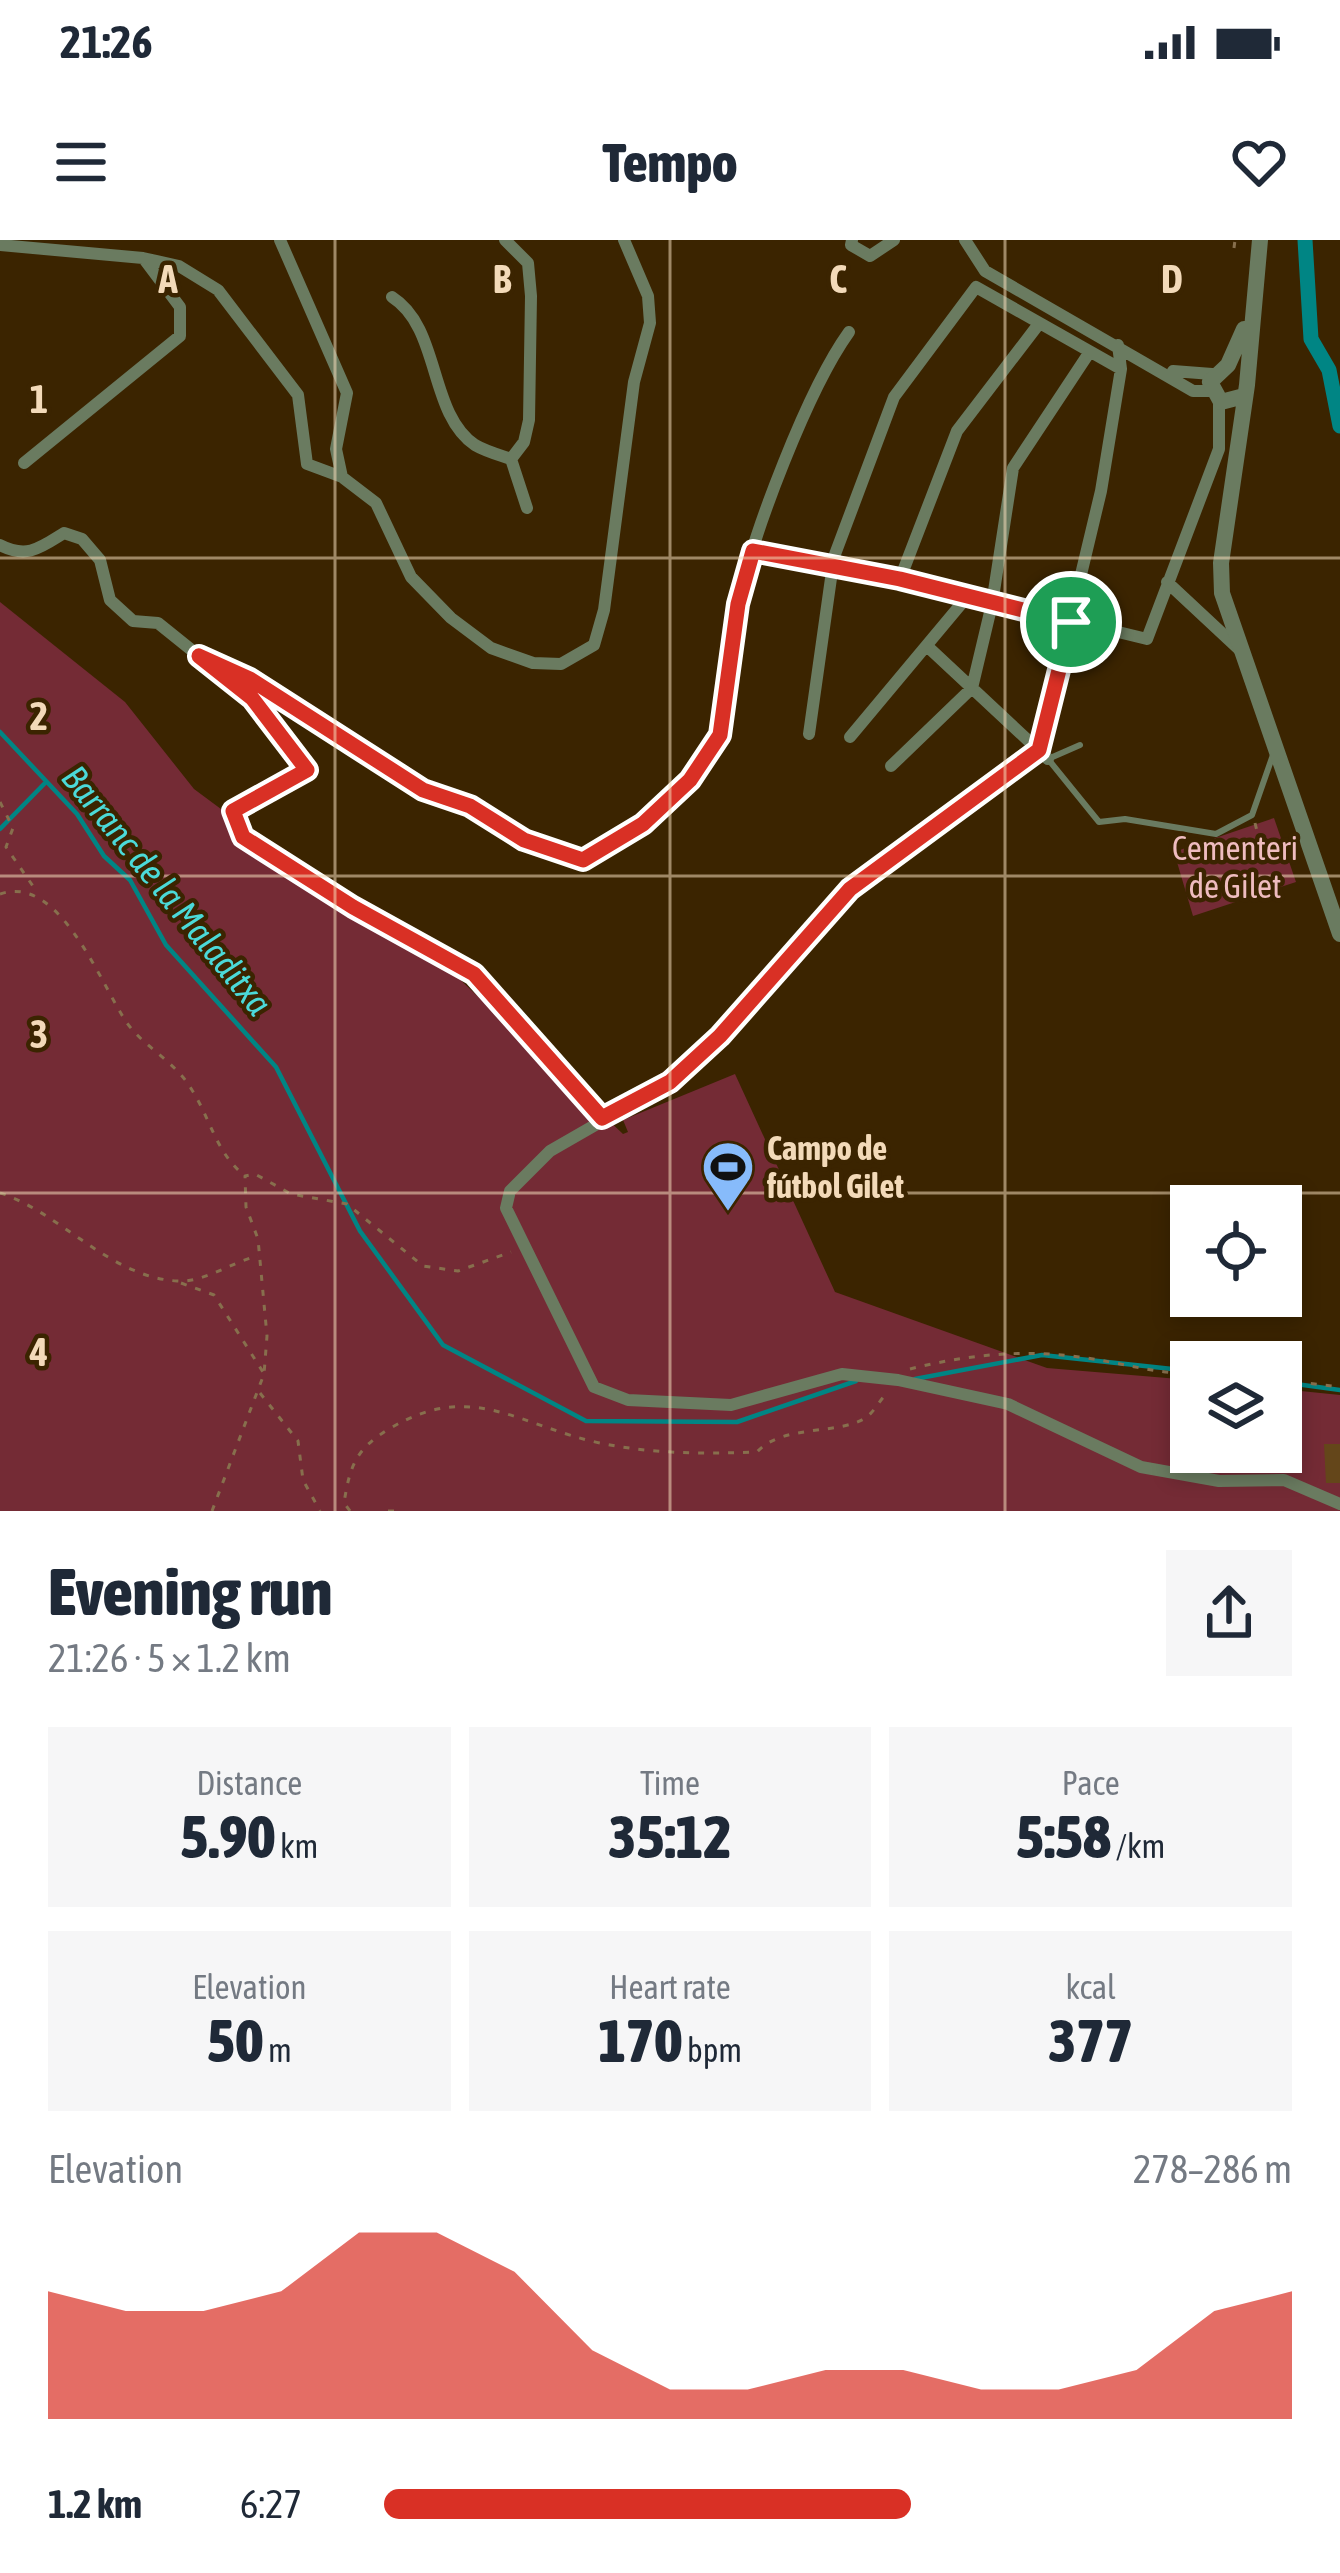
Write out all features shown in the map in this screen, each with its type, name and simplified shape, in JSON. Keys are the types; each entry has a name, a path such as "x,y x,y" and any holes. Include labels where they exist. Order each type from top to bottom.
{"street":[{"path":"280,240 347,393 335,449 342,477"},
{"path":"505,240 528,262 531,296 529,420 511,459 527,508"},
{"path":"0,245 143,258 179,266 218,290 298,395 307,464 342,477 376,503 392,527 411,577 451,618 491,648 532,663 561,664 594,645 604,610 634,382 650,323 648,296 624,240"},
{"path":"852,240 851,245 870,256 894,240"},
{"path":"965,240 985,271 1155,365 1222,384 1244,396 1233,460 1222,593 1340,934"},
{"path":"753,551 900,579 1147,639 1219,449 1222,384 1253,306 1260,240"},
{"path":"25,463 181,336 179,307 143,258"},
{"path":"808,734 832,566 894,397 976,287 1121,369"},
{"path":"392,297 425,344 458,428 477,446 511,459"},
{"path":"900,579 957,431 1038,325"},
{"path":"199,656 250,679 423,790 470,806 524,840 583,860 643,824 690,780 720,735 738,604 753,551 826,363 849,332"},
{"path":"1118,345 1121,369 1043,755 850,889 720,1036 670,1082 550,1151 509,1191 506,1208 594,1387 628,1400 731,1405 842,1374 1008,1404 1142,1467 1220,1481 1284,1480 1340,1504"},
{"path":"891,766 972,688 992,604 1012,468 1089,353"},
{"path":"1222,384 1233,460"},
{"path":"0,545 16,554 33,552 64,533 82,539 100,560 110,600 133,621 158,623 252,698 307,770 233,811 243,837 386,927 474,974 602,1118"},
{"path":"1167,583 1242,651"},
{"path":"850,737 967,597"},
{"path":"928,647 1043,755"}],"lane":[{"path":"1080,745 1043,755 1100,822 1125,819 1216,834 1252,815 1275,749"}],"path":[{"path":"1234,248 1235,240"},
{"path":"0,802 13,828 6,848 38,896 104,976 128,1025 183,1076 226,1160 245,1176 246,1207 260,1256 267,1336 264,1374 212,1511"},
{"path":"1252,815 1260,843"},
{"path":"0,894 23,890 38,896"},
{"path":"245,1176 255,1174 319,1202 347,1204 422,1266 458,1270 524,1247"},
{"path":"0,1193 34,1204 56,1227 86,1245 214,1294 264,1374"},
{"path":"174,1281 200,1278 232,1262 260,1256"},
{"path":"1302,1382 1340,1387"},
{"path":"259,1391 298,1441 303,1480 320,1511"},
{"path":"388,1511 403,1511"}],"green space":[{"path":"0,602 125,702 194,789 353,907 431,952 623,1134 628,1132 623,1120 735,1074 835,1292 1047,1368 1170,1378 1170,1473 1302,1473 1302,1391 1340,1395 1340,1511 0,1511"},
{"name":"Cementeri de Gilet","path":"1274,818 1296,882 1193,916 1174,852"}],"building":[{"path":"1324,1444 1340,1444 1340,1483 1326,1483"}],"waterway":[{"path":"1305,240 1311,339 1329,370 1340,426"},
{"name":"Barranc de la Maladitxa","path":"0,732 77,814 104,856 130,880 166,945 276,1067 360,1231 443,1345 586,1421 737,1422 856,1381"},
{"path":"0,829 46,782"},
{"name":"Barranc de la Maladitxa","path":"915,1379 1042,1355 1170,1369"},
{"name":"Barranc de la Maladitxa","path":"1302,1385 1340,1390"}],"place":[{"name":"Campo de fútbol Gilet","path":"728,1213"}],"route":[{"path":"753,551 900,579 1071,622 1039,750 850,889 720,1036 670,1082 602,1118 599,1109 474,974 353,907 243,837 233,811 307,770 252,698 199,656 250,679 423,790 470,806 524,840 583,860 643,824 690,780 720,735 738,604 753,551"}]}
